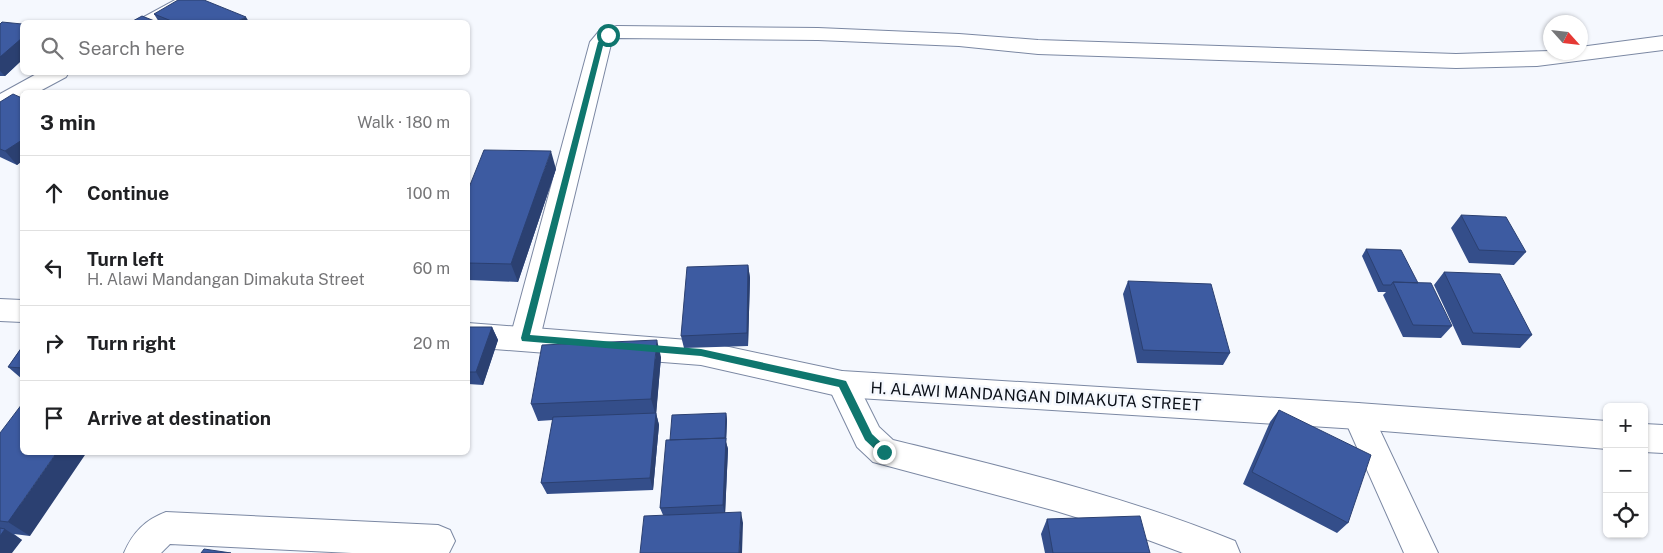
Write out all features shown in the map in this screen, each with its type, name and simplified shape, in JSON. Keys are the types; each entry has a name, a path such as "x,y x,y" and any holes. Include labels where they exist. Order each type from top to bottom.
{"street":[{"path":"153,20 190,0"},
{"path":"525,338 601,42 608,35 617,32 828,34 959,40 1030,47 1456,61 1537,59 1663,43"},
{"path":"25,90 53,75"},
{"path":"0,104 20,93"},
{"path":"0,310 20,311"},
{"name":"H. ALAWI MANDANGAN DIMAKUTA STREET","path":"470,335 701,353 842,384 1358,416 1603,435"},
{"path":"842,384 868,437 884,452 1090,504 1194,540 1223,553"},
{"path":"1358,416 1421,553"},
{"path":"1648,438 1663,439"},
{"path":"141,553 157,532 166,528 438,541"}],"building":[{"path":"178,0 204,0 246,17 240,20 169,20 154,14"},
{"path":"142,16 152,20 135,20"},
{"path":"2,22 20,24 20,40 0,57 0,24"},
{"path":"13,94 20,97 20,141 5,151 0,149 0,102"},
{"path":"484,150 551,151 511,264 470,263 470,185"},
{"path":"1461,215 1506,217 1526,252 1479,250"},
{"path":"1366,249 1401,250 1418,283 1393,282 1391,285 1383,285"},
{"path":"748,265 747,333 681,336 687,267"},
{"path":"1444,272 1500,274 1532,335 1473,333"},
{"path":"1128,281 1211,284 1230,353 1143,350"},
{"path":"1393,282 1431,283 1452,326 1413,325"},
{"path":"470,327 492,327 476,372 470,372"},
{"path":"657,340 651,399 531,404 542,345"},
{"path":"20,350 20,368 8,367"},
{"path":"20,407 20,455 55,455 8,522 0,521 0,433"},
{"path":"1279,410 1371,455 1348,523 1252,472"},
{"path":"656,413 650,478 541,483 553,417"},
{"path":"726,413 725,438 670,440 672,415"},
{"path":"726,438 723,505 660,508 666,440"},
{"path":"741,512 739,553 640,553 644,516"},
{"path":"1140,516 1150,553 1053,553 1047,519"},
{"path":"0,528 5,529 0,536"},
{"path":"204,549 231,553 201,553"}],"route":[{"path":"608,35 601,42 525,338 701,353 751,362 842,384 868,437 884,452"}]}
